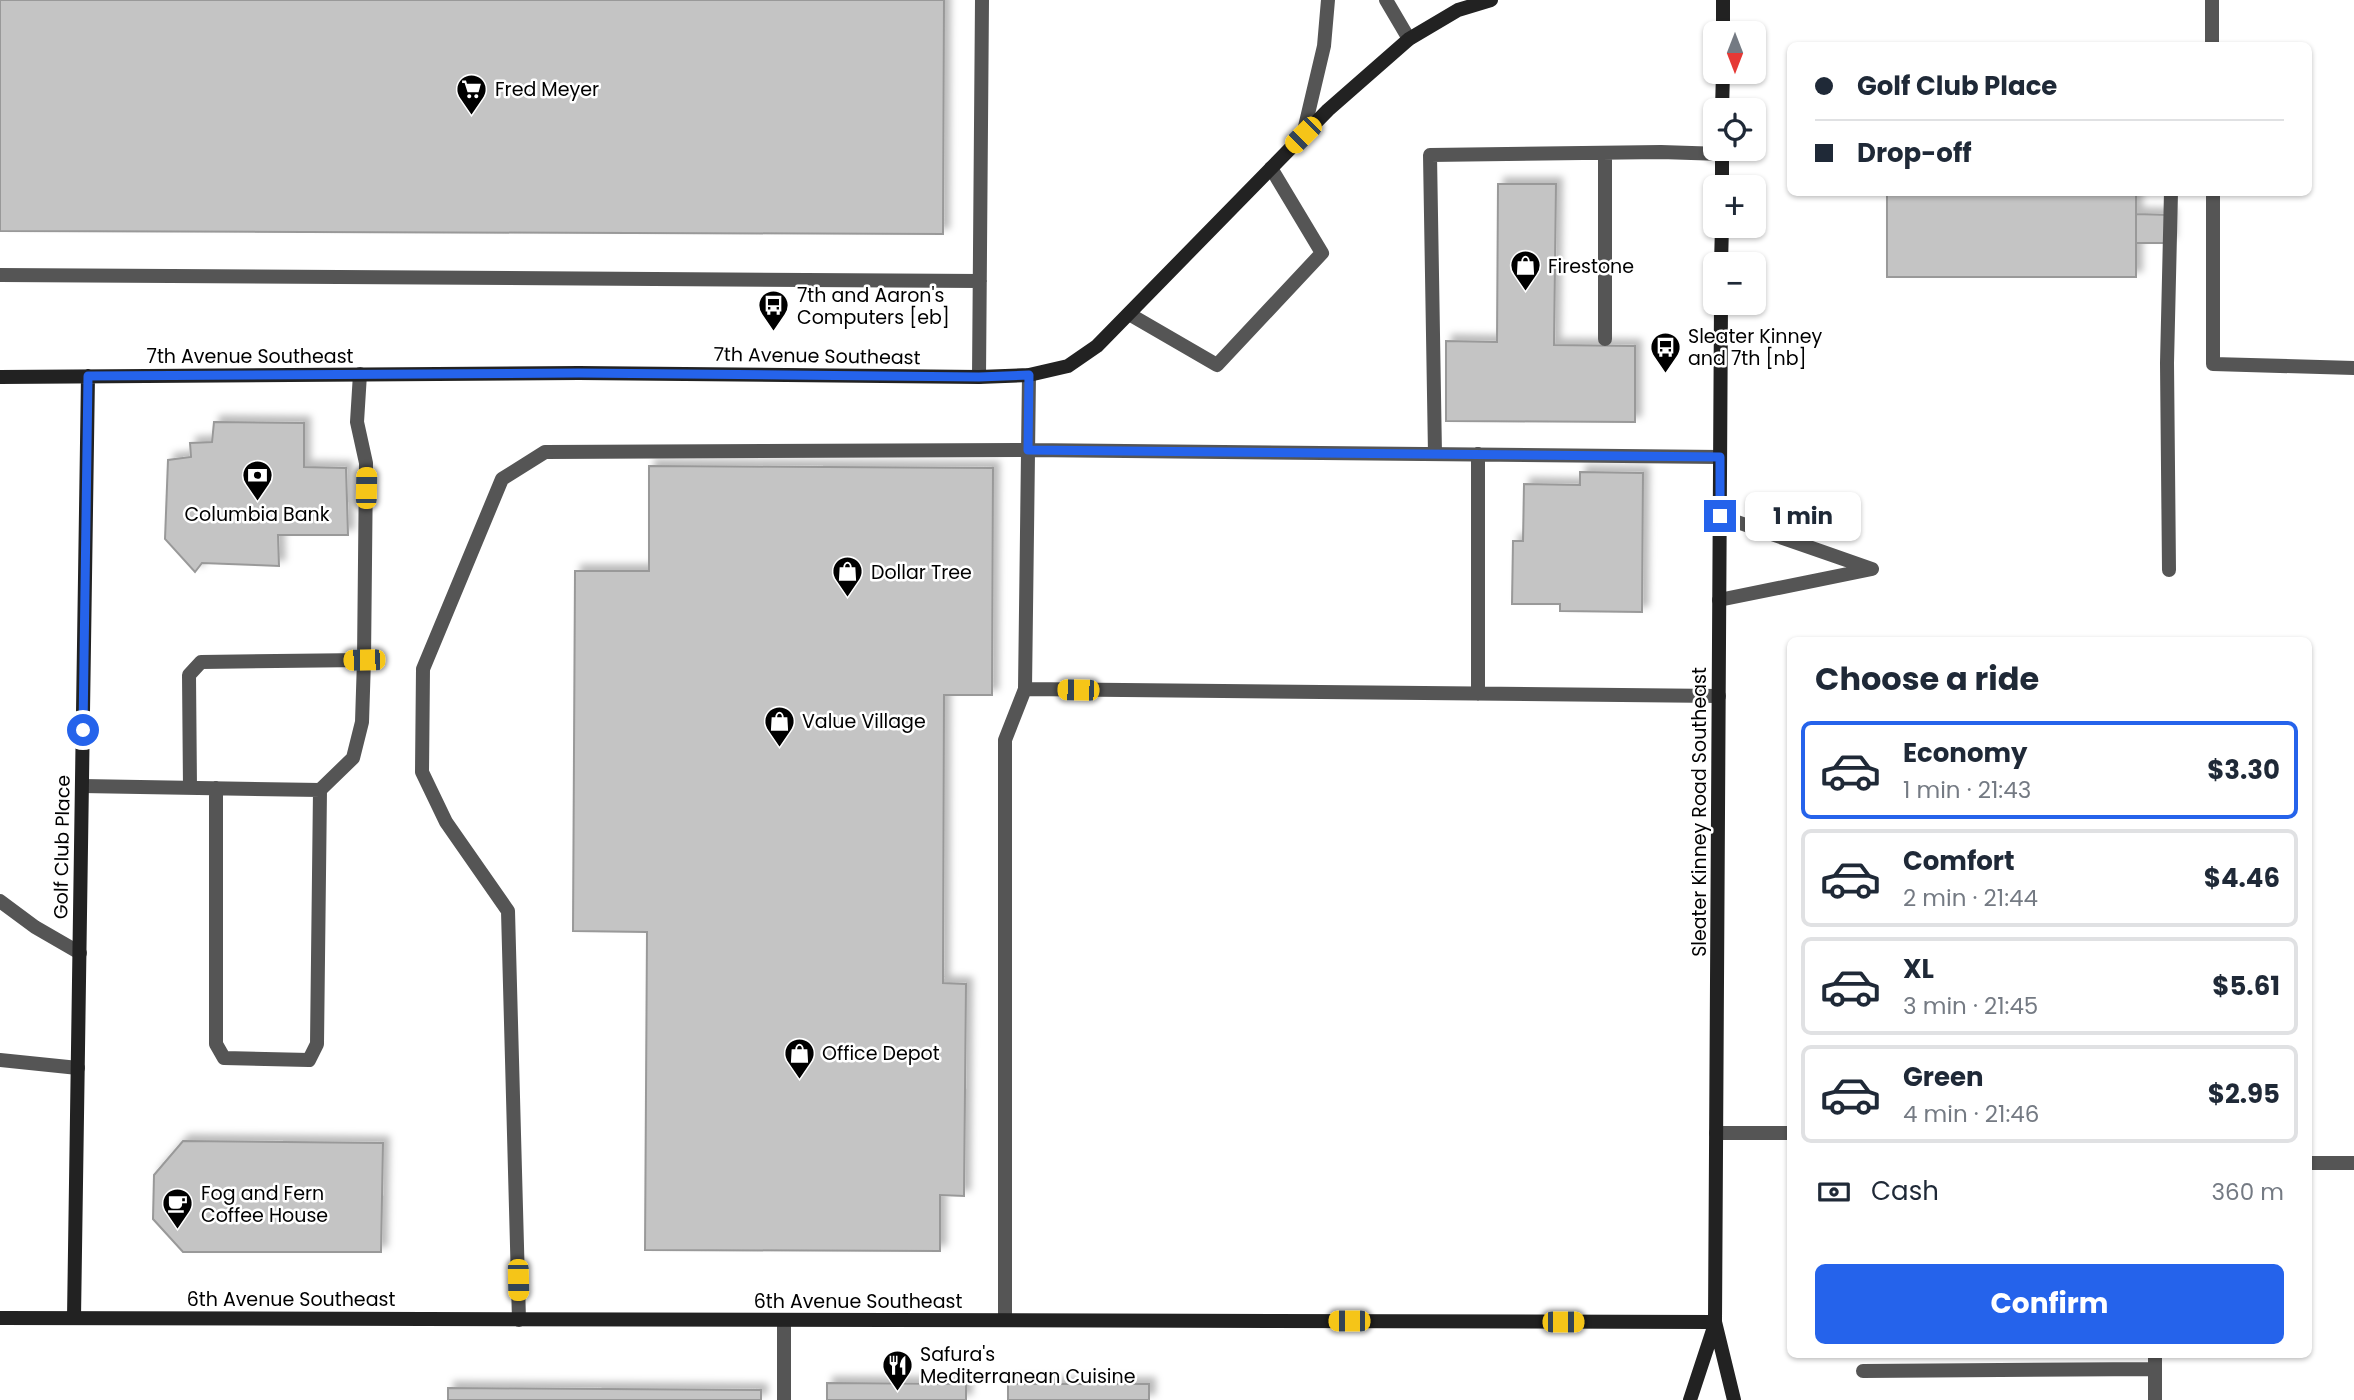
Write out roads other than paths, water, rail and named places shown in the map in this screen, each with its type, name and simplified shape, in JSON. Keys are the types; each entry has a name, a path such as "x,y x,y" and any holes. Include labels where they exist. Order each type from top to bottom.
{"street":[{"name":"7th Avenue Southeast","path":"0,377 579,373 979,377 1029,375 1068,366 1097,346 1328,110 1409,39 1458,10 1491,0"},
{"path":"1723,0 1723,21"},
{"name":"Sleater Kinney Road Southeast","path":"1721,315 1715,1322 1734,1400"},
{"name":"Golf Club Place","path":"74,1318 88,376"},
{"name":"6th Avenue Southeast","path":"0,1318 1715,1322"},
{"name":"Sleater Kinney Road Southeast","path":"1690,1400 1715,1322"}],"lane":[{"path":"979,377 982,0"},
{"path":"1303,135 1324,46 1328,0"},
{"path":"1386,0 1409,39"},
{"path":"2212,0 2212,42"},
{"path":"1435,454 1430,155 1703,152"},
{"path":"1605,153 1605,339"},
{"path":"1129,314 1217,365 1322,253 1271,168"},
{"path":"2169,570 2167,363 2171,196"},
{"path":"2213,196 2213,363 2354,368"},
{"path":"0,275 979,281"},
{"path":"82,786 320,790 353,758 362,722 364,660 366,463 356,422 360,374"},
{"path":"1005,1320 1005,740 1025,689 1029,375"},
{"path":"519,1320 508,911 446,822 422,772 423,669 502,479 545,452 1028,450 1720,457"},
{"path":"1478,454 1478,694"},
{"path":"1719,600 1872,569 1720,516"},
{"path":"190,788 189,675 201,662 364,660"},
{"path":"1025,689 1719,696"},
{"path":"216,789 216,1044 224,1058 309,1060 317,1044 320,790"},
{"path":"0,901 34,928 80,953"},
{"path":"0,1060 78,1068"},
{"path":"1716,1133 1787,1133"},
{"path":"2312,1163 2354,1163"},
{"path":"784,1400 785,1320"},
{"path":"1863,1371 2155,1362 2155,1400"}],"place":[{"name":"Fred Meyer","path":"472,116"},
{"name":"Firestone","path":"1525,293"},
{"name":"7th and Aaron's Computers [eb]","path":"774,333"},
{"name":"Sleater Kinney and 7th [nb]","path":"1665,374"},
{"name":"Columbia Bank","path":"257,502"},
{"name":"Dollar Tree","path":"848,599"},
{"name":"Value Village","path":"779,748"},
{"name":"Office Depot","path":"799,1080"},
{"name":"Fog and Fern Coffee House","path":"178,1231"},
{"name":"Safura's Mediterranean Cuisine","path":"897,1392"}]}
